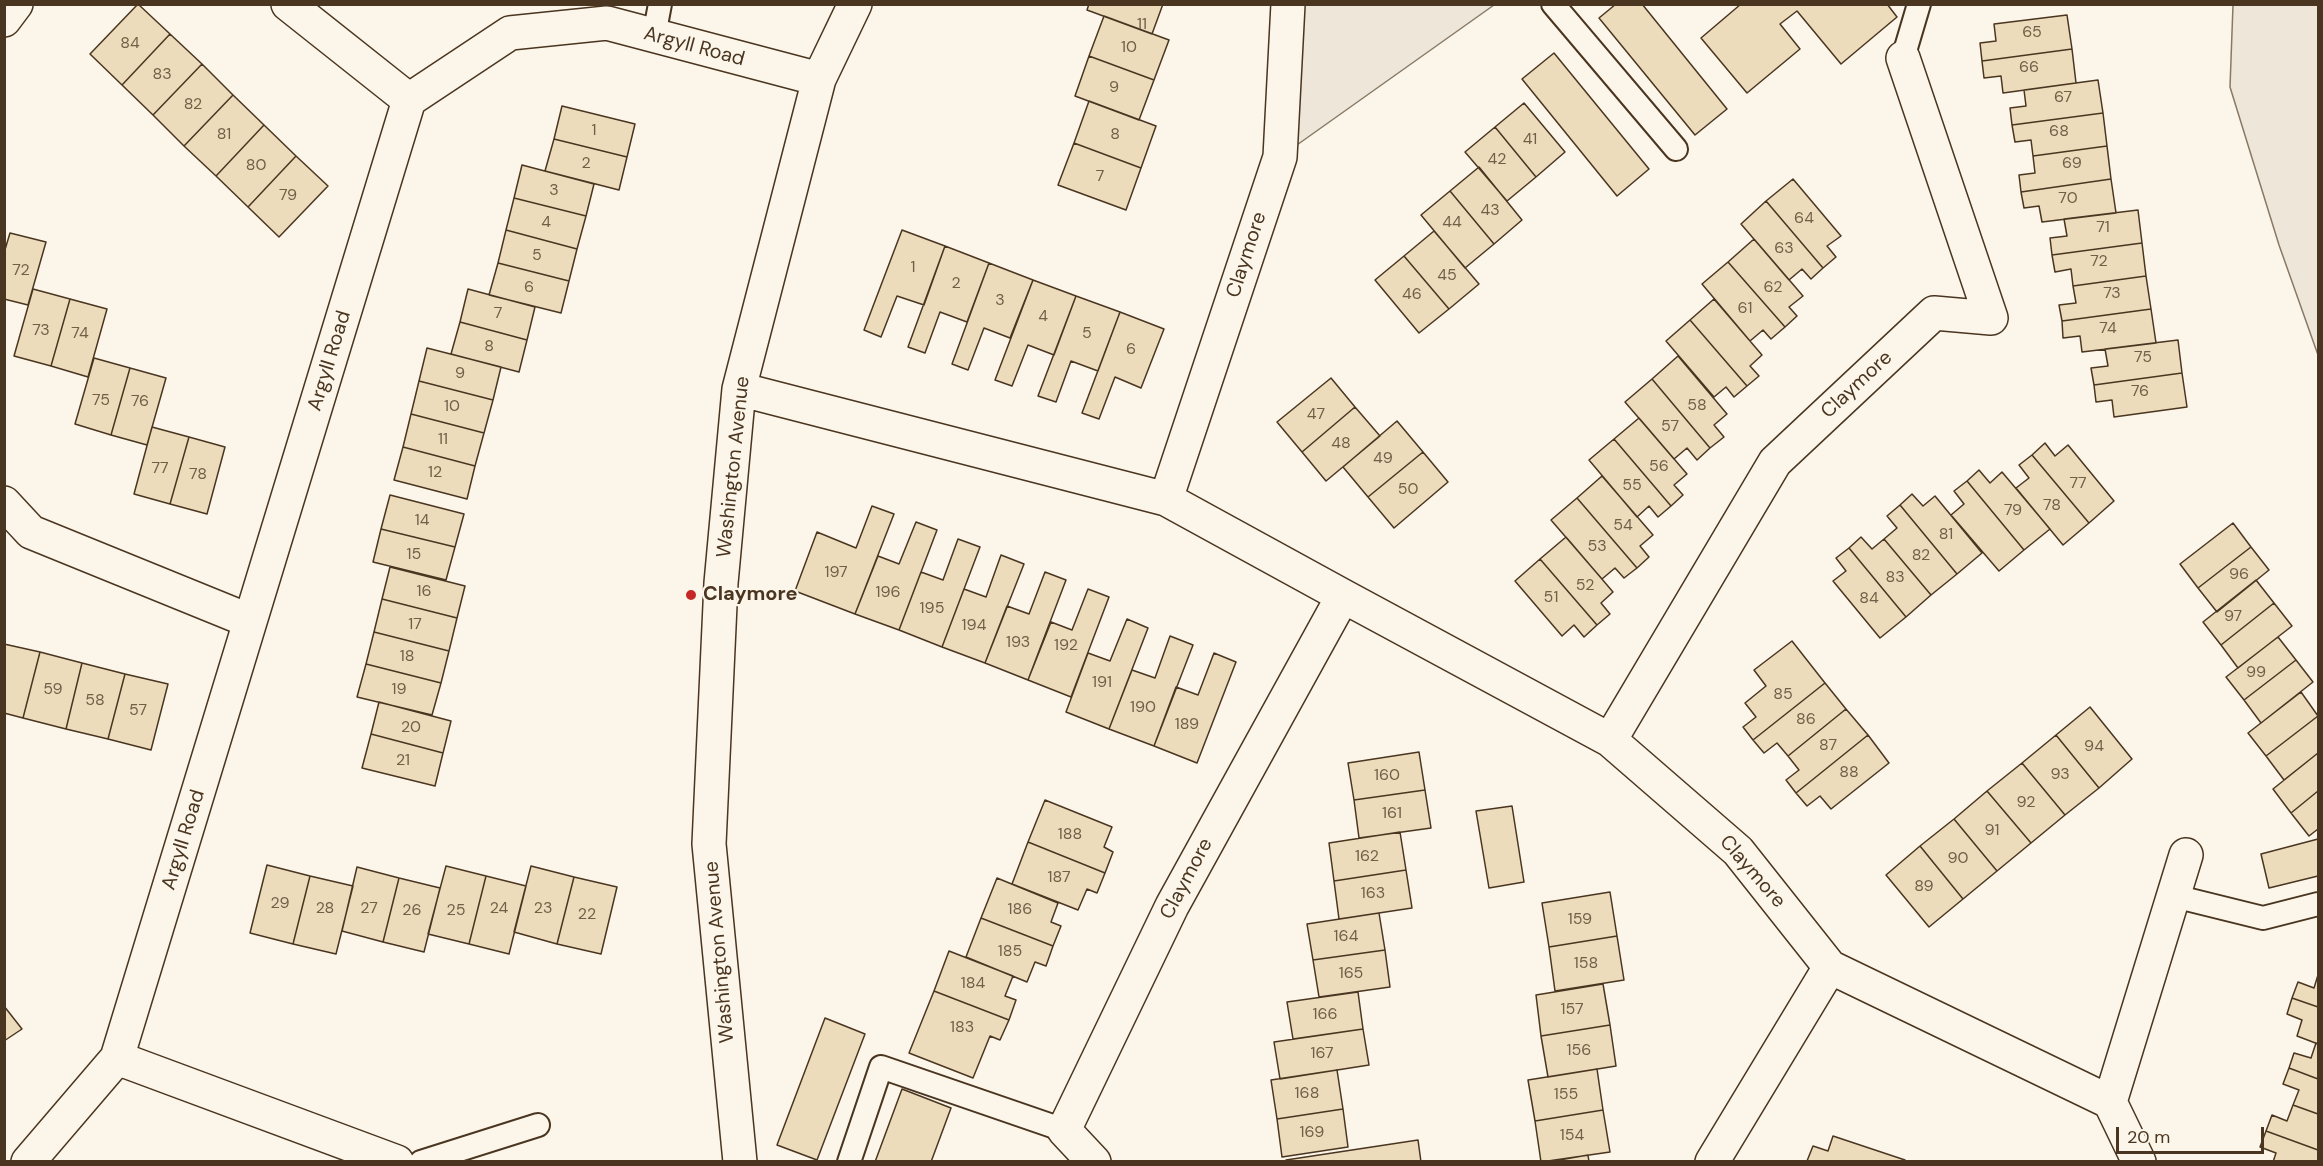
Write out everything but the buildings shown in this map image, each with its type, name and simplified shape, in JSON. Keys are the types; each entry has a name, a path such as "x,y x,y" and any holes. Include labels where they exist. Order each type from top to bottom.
{"street":[{"path":"4,20 16,4"},
{"path":"288,4 409,100"},
{"name":"Washington Avenue","path":"740,1161 709,844 721,582 739,389 819,79 855,4"},
{"name":"Claymore","path":"1166,499 1280,158 1288,4"},
{"name":"Argyll Road","path":"28,1161 117,1058 409,100 510,33 607,23 819,79"},
{"name":"Claymore","path":"1610,740 1775,462 1934,313 1991,318 1903,58"},
{"name":"Claymore","path":"739,389 1166,499 1610,740 1738,851 1830,967 2110,1102"},
{"path":"4,502 31,532 250,621"},
{"name":"Claymore","path":"1064,1130 1172,906 1343,596"},
{"path":"2139,1161 2110,1102 2186,855"},
{"path":"1712,1161 1830,967"},
{"path":"117,1058 397,1161"},
{"path":"1064,1130 1094,1161"}],"lane":[{"path":"654,36 660,4"},
{"path":"1553,4 1676,149"},
{"path":"1903,58 1919,4"},
{"path":"2174,896 2263,918 2319,904"},
{"path":"849,1161 881,1067 1064,1130"},
{"path":"421,1161 538,1125"}],"shaded area":[{"path":"1288,5 1494,5 1280,157"},
{"path":"2233,5 2318,5 2318,355 2279,245 2230,87"}],"place":[{"name":"Claymore","path":"691,595"}]}
